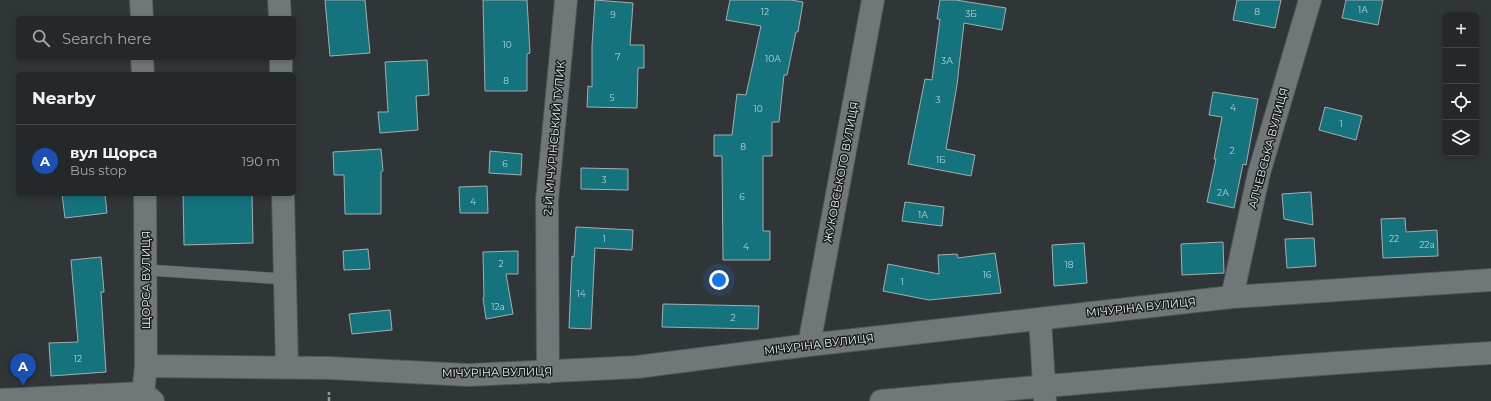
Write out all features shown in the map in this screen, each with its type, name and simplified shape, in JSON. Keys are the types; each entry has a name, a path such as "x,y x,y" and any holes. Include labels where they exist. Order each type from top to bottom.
{"street":[{"path":"141,0 142,16"},
{"path":"279,0 280,16"},
{"name":"2-Й МІЧУРІНСЬКИЙ ТУПИК","path":"548,372 547,200 566,0"},
{"name":"ЖУКОВСЬКОГО ВУЛИЦЯ","path":"809,345 873,0"},
{"name":"АЛЧЕВСЬКА ВУЛИЦЯ","path":"1232,297 1259,173 1310,0"},
{"path":"142,60 143,72"},
{"path":"281,60 281,72"},
{"name":"ЩОРСА ВУЛИЦЯ","path":"145,196 147,270 146,366 148,397"},
{"path":"283,196 287,367"},
{"name":"МІЧУРІНА ВУЛИЦЯ","path":"146,366 287,367 469,376 637,367 809,345 1232,297 1491,280"},
{"path":"1040,319 1045,393"},
{"path":"881,401 1045,393 1353,361 1491,353"},
{"path":"0,400 148,397"}],"lane":[{"path":"147,270 285,279"}],"building":[{"path":"325,0 365,0 370,53 330,56"},
{"path":"483,0 527,0 530,53 527,54 527,91 485,91"},
{"path":"595,0 633,3 630,45 644,45 644,68 638,68 637,108 587,107 588,86 592,87 592,46"},
{"path":"730,0 791,0 803,2 798,32 796,32 787,75 784,75 779,122 772,122 772,156 763,156 763,231 770,231 770,260 723,260 722,156 714,156 714,135 732,135 737,94 746,95 761,26 726,20"},
{"path":"940,0 956,0 1006,8 1002,30 964,23 957,85 946,149 975,155 971,176 908,164 925,79 932,80 940,19 937,19"},
{"path":"1237,0 1281,0 1275,28 1233,20"},
{"path":"1346,0 1383,0 1378,25 1342,18"},
{"path":"427,60 429,95 416,96 418,130 380,133 378,112 388,112 385,62"},
{"path":"1213,92 1258,99 1246,165 1243,164 1234,208 1207,202 1216,159 1214,159 1222,117 1209,115"},
{"path":"1325,107 1362,116 1356,140 1319,130"},
{"path":"381,149 383,171 381,172 381,214 345,214 344,175 334,175 333,152"},
{"path":"490,151 522,154 521,175 489,173"},
{"path":"581,168 628,169 628,190 581,189"},
{"path":"487,186 488,213 460,213 459,187"},
{"path":"1311,192 1313,225 1284,219 1282,194"},
{"path":"62,196 105,196 107,213 65,218"},
{"path":"183,196 252,196 253,243 184,245"},
{"path":"905,202 944,207 942,226 902,221"},
{"path":"1405,218 1406,232 1437,230 1438,256 1383,258 1381,219"},
{"path":"576,227 633,230 632,250 595,248 591,329 569,328 572,256 574,257"},
{"path":"1314,238 1316,266 1287,268 1285,239"},
{"path":"1223,242 1224,273 1182,275 1181,244"},
{"path":"1084,243 1087,283 1054,286 1052,245"},
{"path":"368,249 370,269 344,270 343,251"},
{"path":"518,251 518,274 506,274 513,314 486,319 483,298 483,252"},
{"path":"995,253 1001,293 929,300 883,291 888,264 939,274 938,255 957,254 958,258"},
{"path":"101,257 104,292 101,292 106,372 51,376 49,343 78,342 71,260"},
{"path":"663,304 759,306 758,329 662,327"},
{"path":"390,310 392,330 352,334 349,314"}],"place":[{"name":"вул Щорса","path":"23,386"}]}
